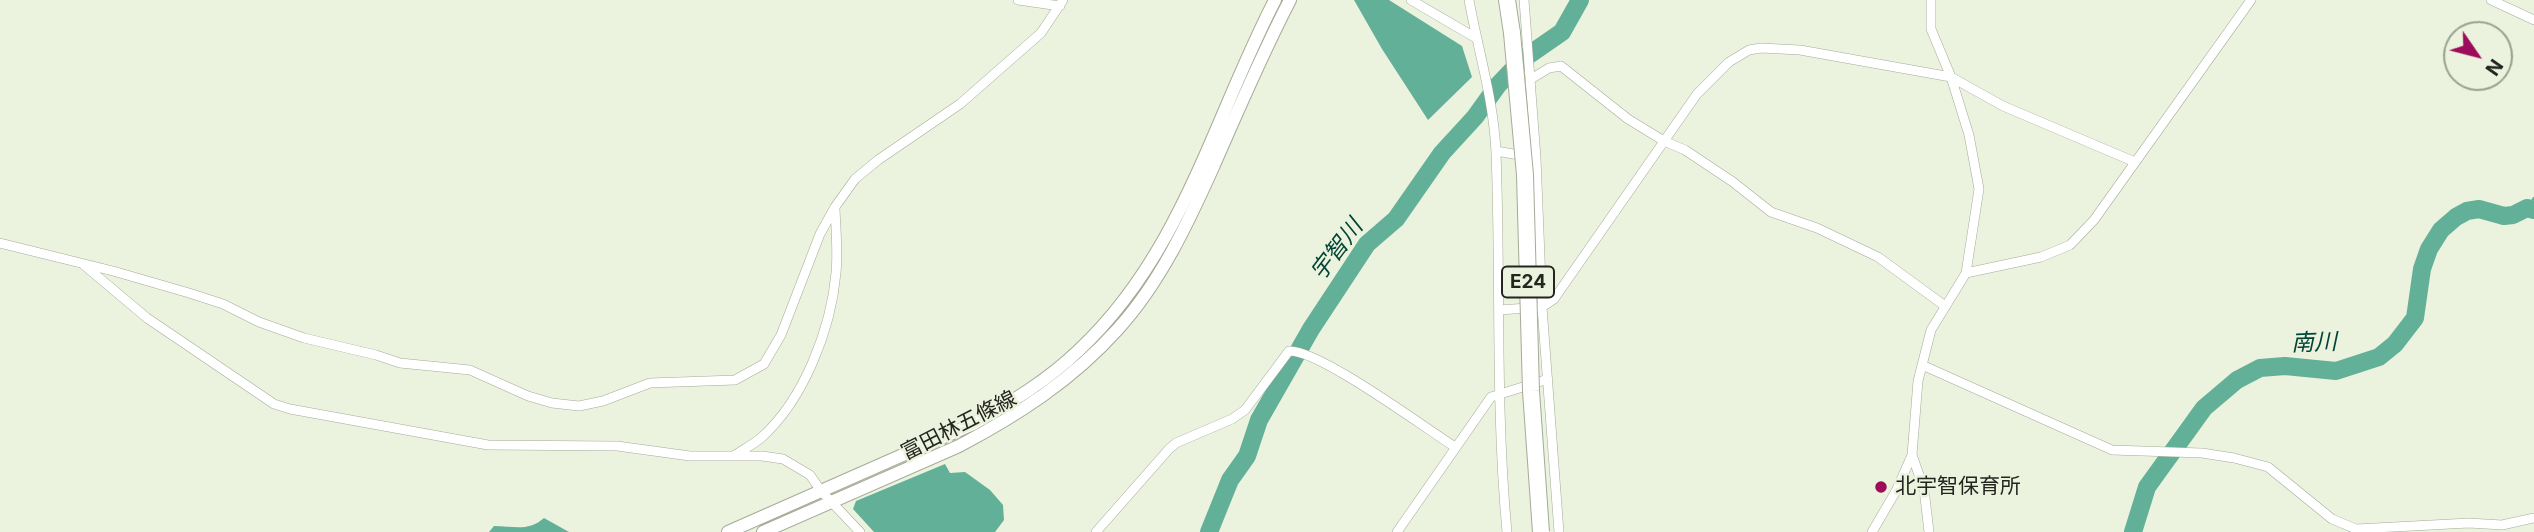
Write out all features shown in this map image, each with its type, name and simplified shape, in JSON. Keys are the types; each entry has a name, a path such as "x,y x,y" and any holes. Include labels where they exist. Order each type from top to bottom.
{"highway":[{"name":"E24","path":"1507,0 1525,175 1530,367 1541,532"}],"main road":[{"name":"富田林五條線","path":"728,532 973,424 1004,406 1077,353 1108,322 1133,291 1160,250 1275,0"},
{"name":"富田林五條線","path":"763,532 959,446 1023,410 1084,364 1118,329 1149,289 1192,213 1290,0"}],"street":[{"path":"1018,0 1062,3"},
{"path":"1411,0 1476,38"},
{"path":"1469,0 1496,151 1500,433 1507,532"},
{"path":"1524,0 1536,158 1542,307 1559,532"},
{"path":"1872,532 1896,491 1912,455 1918,381 1922,365 1931,330 1966,273 1979,189 1969,135 1951,77 1931,29 1931,0"},
{"path":"1966,273 2041,257 2070,245 2094,220 2250,0"},
{"path":"2491,0 2534,20"},
{"path":"0,243 83,263 223,304 259,322 304,338 400,363 470,370 528,396 552,403 579,406 603,401 650,383 734,380 764,364 781,335 820,234 855,179 960,104 1041,33 1062,3"},
{"path":"1499,310 1542,307 1554,299 1697,94 1728,62 1749,50 1801,50 1951,77 2003,106 2135,163"},
{"path":"1531,79 1549,68 1561,66 1597,97 1664,141 1685,150 1733,182 1771,212 1816,228 1878,257 1945,306"},
{"path":"1496,151 1536,158"},
{"path":"733,456 761,438 778,420 813,364 823,336 836,275 835,207"},
{"path":"83,263 96,277 147,318 274,404 488,444 617,446 690,456 762,456 783,459 810,475 821,492 860,532"},
{"path":"1096,532 1176,443 1232,419 1245,410 1289,351 1306,354 1330,367 1455,447"},
{"path":"1922,365 2112,450 2202,453 2268,467 2332,520 2356,528 2459,523 2502,525 2534,518"},
{"path":"1397,532 1491,397 1548,379"},
{"path":"1912,455 1924,489 1929,532"}],"water":[{"path":"1354,0 1389,0 1462,46 1472,77 1428,120 1382,49"},
{"path":"945,464 950,473 965,472 990,490 1003,505 1004,520 995,532 874,532 853,509 856,501"},
{"path":"544,518 569,532 489,532 494,526 526,527"}],"waterway":[{"name":"宇智川","path":"1209,532 1230,480 1247,456 1259,420 1311,329 1367,244 1396,219 1442,153 1475,117 1498,85 1523,59 1562,32 1580,0"},
{"path":"2527,208 2534,198"},
{"name":"南川","path":"2133,532 2147,487 2204,408 2237,380 2260,368 2285,366 2336,371 2379,357 2395,344 2415,318 2422,269 2429,249 2441,230 2467,211 2479,209 2504,216 2527,208 2534,210"}],"place":[{"name":"北宇智保育所","path":"1881,487"}]}
